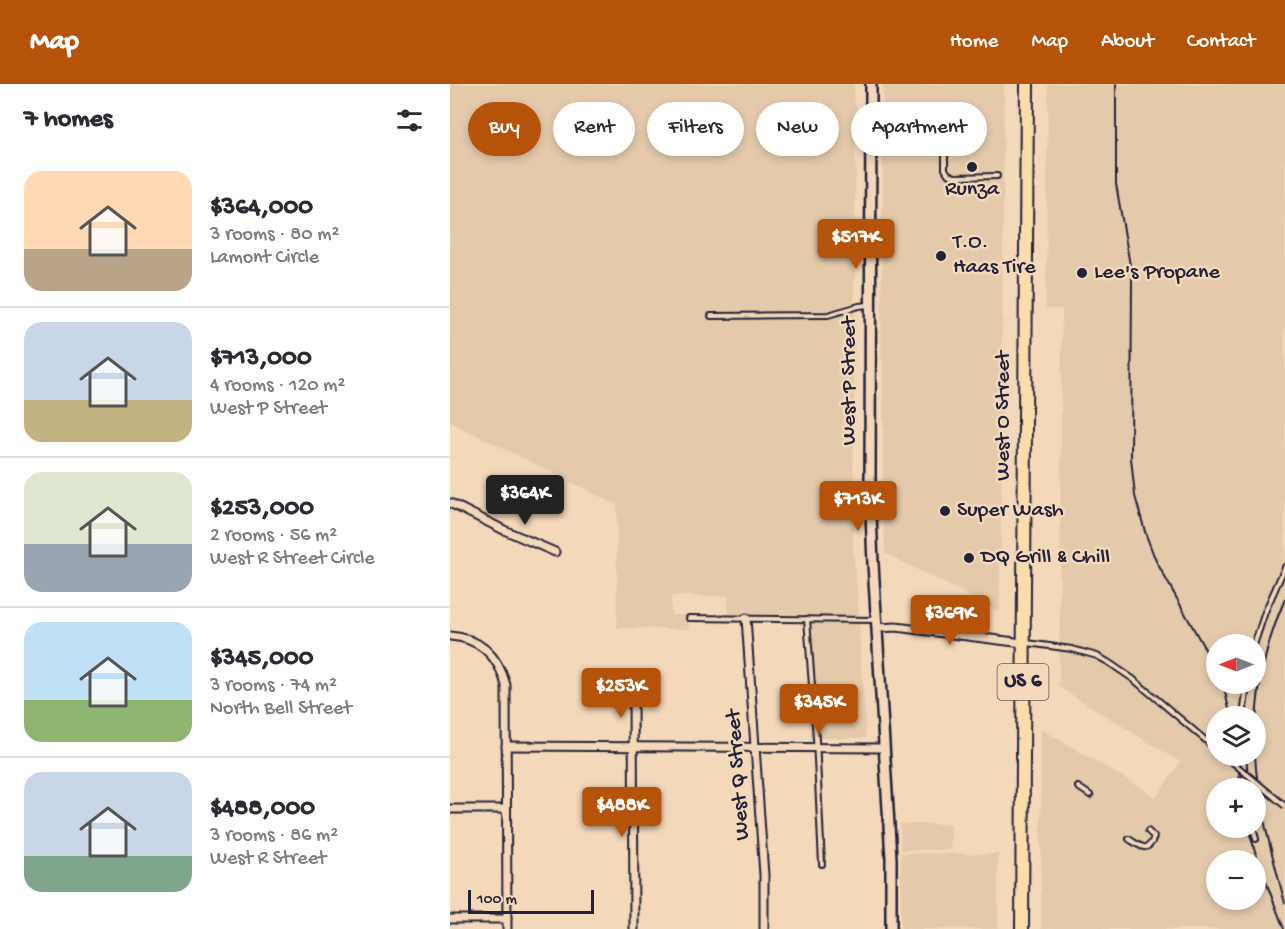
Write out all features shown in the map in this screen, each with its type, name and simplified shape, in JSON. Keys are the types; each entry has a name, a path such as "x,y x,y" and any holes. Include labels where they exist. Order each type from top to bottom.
{"main road":[{"name":"West O Street","path":"1022,929 1027,84"}],"street":[{"name":"West P Street","path":"871,84 870,488 891,858 891,929"},
{"path":"450,503 555,552"},
{"name":"West Q Street","path":"746,618 764,875 764,929"},
{"path":"876,624 1023,643"},
{"path":"450,636 464,638 487,651 500,667 506,685 507,929"},
{"path":"633,691 634,929"},
{"path":"506,746 884,747"},
{"path":"450,809 506,809"},
{"path":"450,919 507,919"}],"lane":[{"path":"945,156 945,169 948,174 955,177 997,177"},
{"path":"711,316 828,315 869,305"},
{"path":"1258,634 1285,567"},
{"path":"689,618 807,619 876,624"},
{"path":"807,619 822,864"},
{"path":"1023,643 1079,651 1097,656 1133,679 1206,741"},
{"path":"1237,766 1285,806"},
{"path":"1078,787 1090,795"},
{"path":"1129,839 1144,848 1148,847 1154,837 1148,831"}],"shaded area":[{"path":"450,84 854,84 854,102 851,102 851,156 856,156 853,548 859,616 729,615 728,596 671,596 671,615 688,615 689,629 617,628 617,505 450,422"},
{"path":"883,84 1004,84 1000,612 885,553 883,503 882,156 987,156 987,102 883,102"},
{"path":"1048,84 1285,84 1285,929 1041,929 1041,729 1156,798 1180,762 1059,687 1062,309 1046,309"},
{"path":"810,623 859,623 866,738 818,738"},
{"path":"900,824 951,824 950,850 901,850"},
{"path":"901,853 998,854 998,929 901,929"}],"railway":[{"path":"1116,84 1116,184 1132,277 1131,458 1135,496 1156,561 1206,651"},
{"path":"1258,706 1265,660 1285,599"},
{"path":"1225,694 1228,706"},
{"path":"1238,766 1240,778"},
{"path":"1256,766 1262,812 1285,903"},
{"path":"1251,838 1284,929"}],"place":[{"name":"Runza","path":"972,167"},
{"name":"T.O. Haas Tire","path":"941,256"},
{"name":"Lee's Propane","path":"1082,273"},
{"name":"Super Wash","path":"945,511"},
{"name":"DQ Grill & Chill","path":"969,558"}]}
